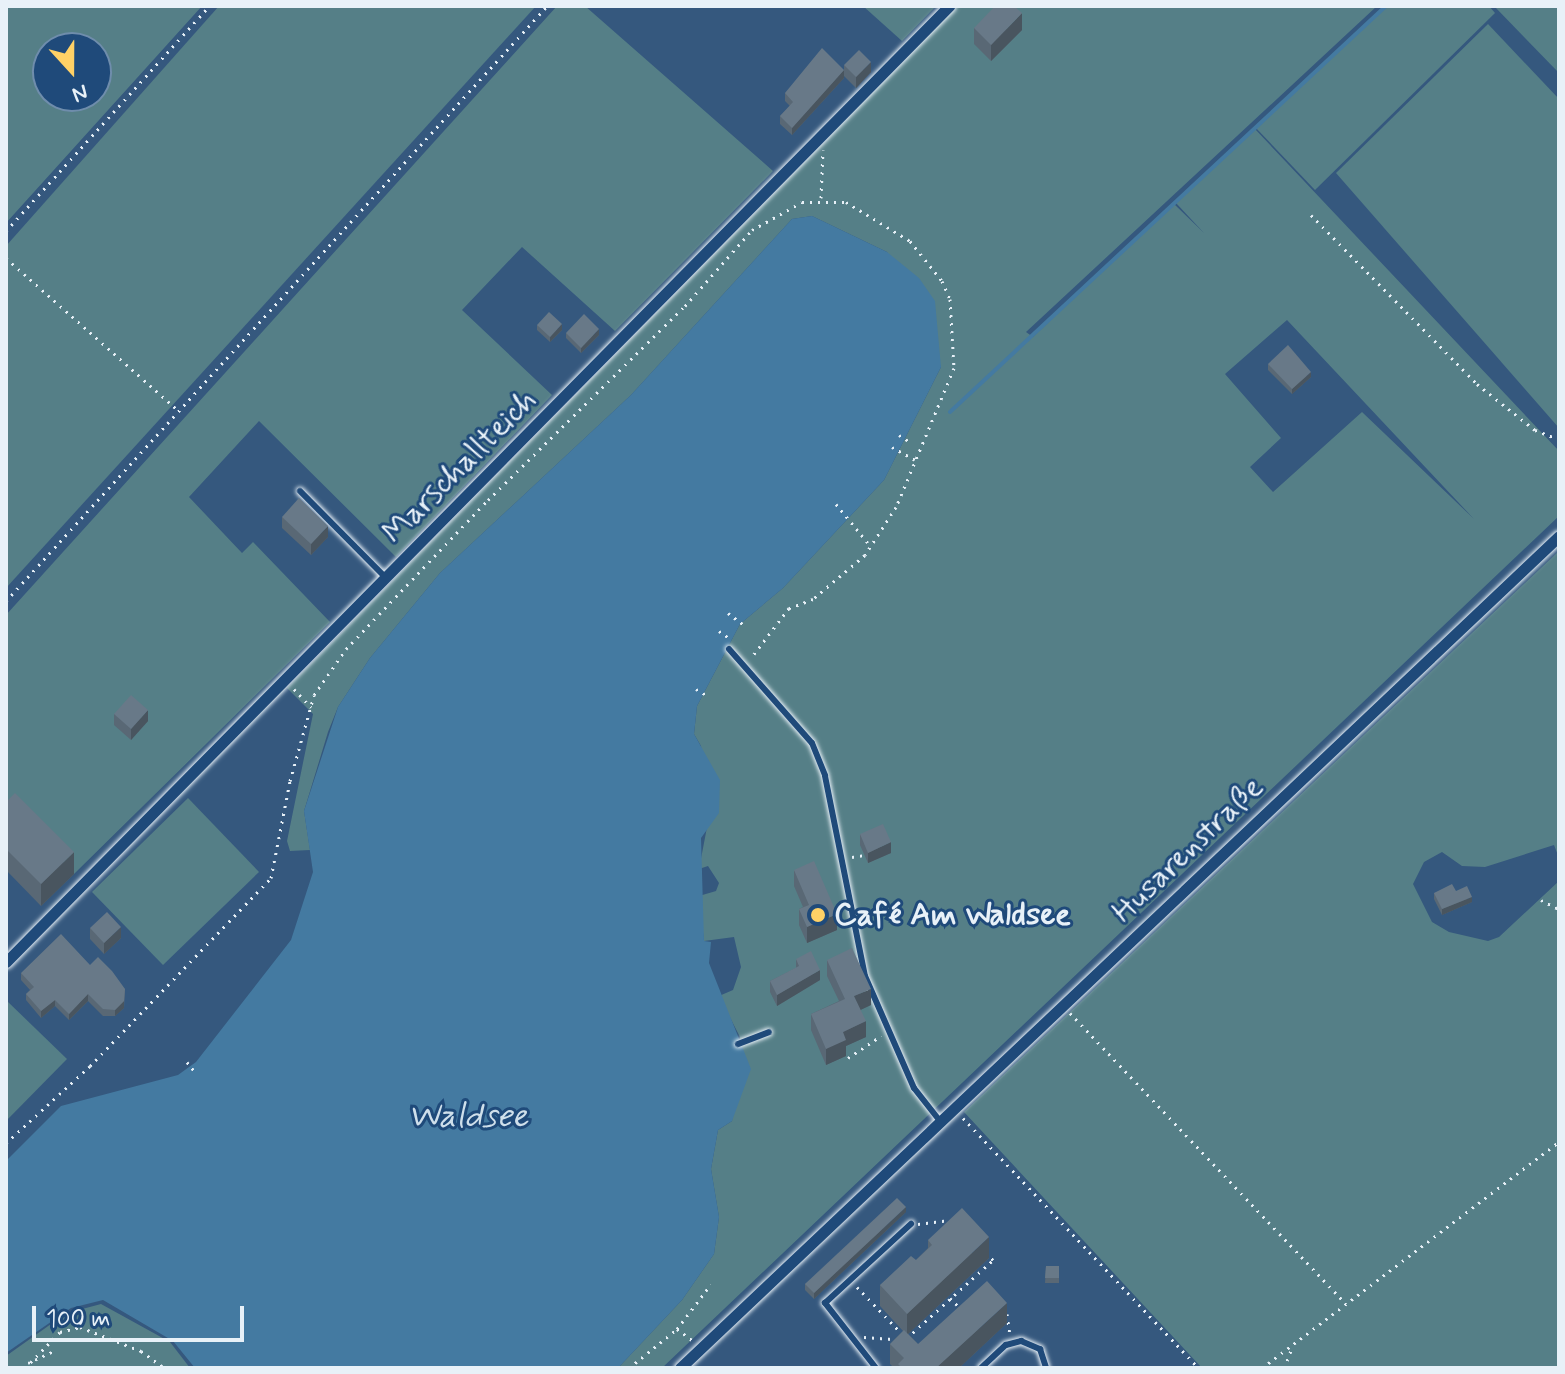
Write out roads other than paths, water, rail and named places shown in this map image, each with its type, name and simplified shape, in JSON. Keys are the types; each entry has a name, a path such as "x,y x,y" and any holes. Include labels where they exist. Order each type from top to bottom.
{"street":[{"name":"Marschallteich","path":"6,962 949,6"},
{"name":"Husarenstraße","path":"680,1368 1559,536"}],"lane":[{"path":"300,491 357,554 386,578"},
{"path":"729,649 812,743 825,776 865,976 914,1088 940,1121"},
{"path":"738,1044 769,1032"},
{"path":"876,1368 825,1303 911,1224"},
{"path":"981,1368 1011,1343 1034,1345 1046,1368"}],"water":[{"name":"Waldsee","path":"812,216 887,252 919,278 935,301 941,367 884,480 783,588 740,624 697,706 694,734 720,780 719,813 701,838 704,941 711,942 709,963 751,1069 732,1121 718,1130 711,1169 719,1217 714,1254 682,1300 618,1368 195,1368 173,1341 103,1300 71,1308 6,1353 6,1161 61,1106 178,1075 196,1062 291,940 313,872 304,811 338,707 370,658 440,573 631,395 792,219"}],"waterway":[{"path":"950,412 1386,6"}],"place":[{"name":"Café Am Waldsee","path":"818,915"}]}
